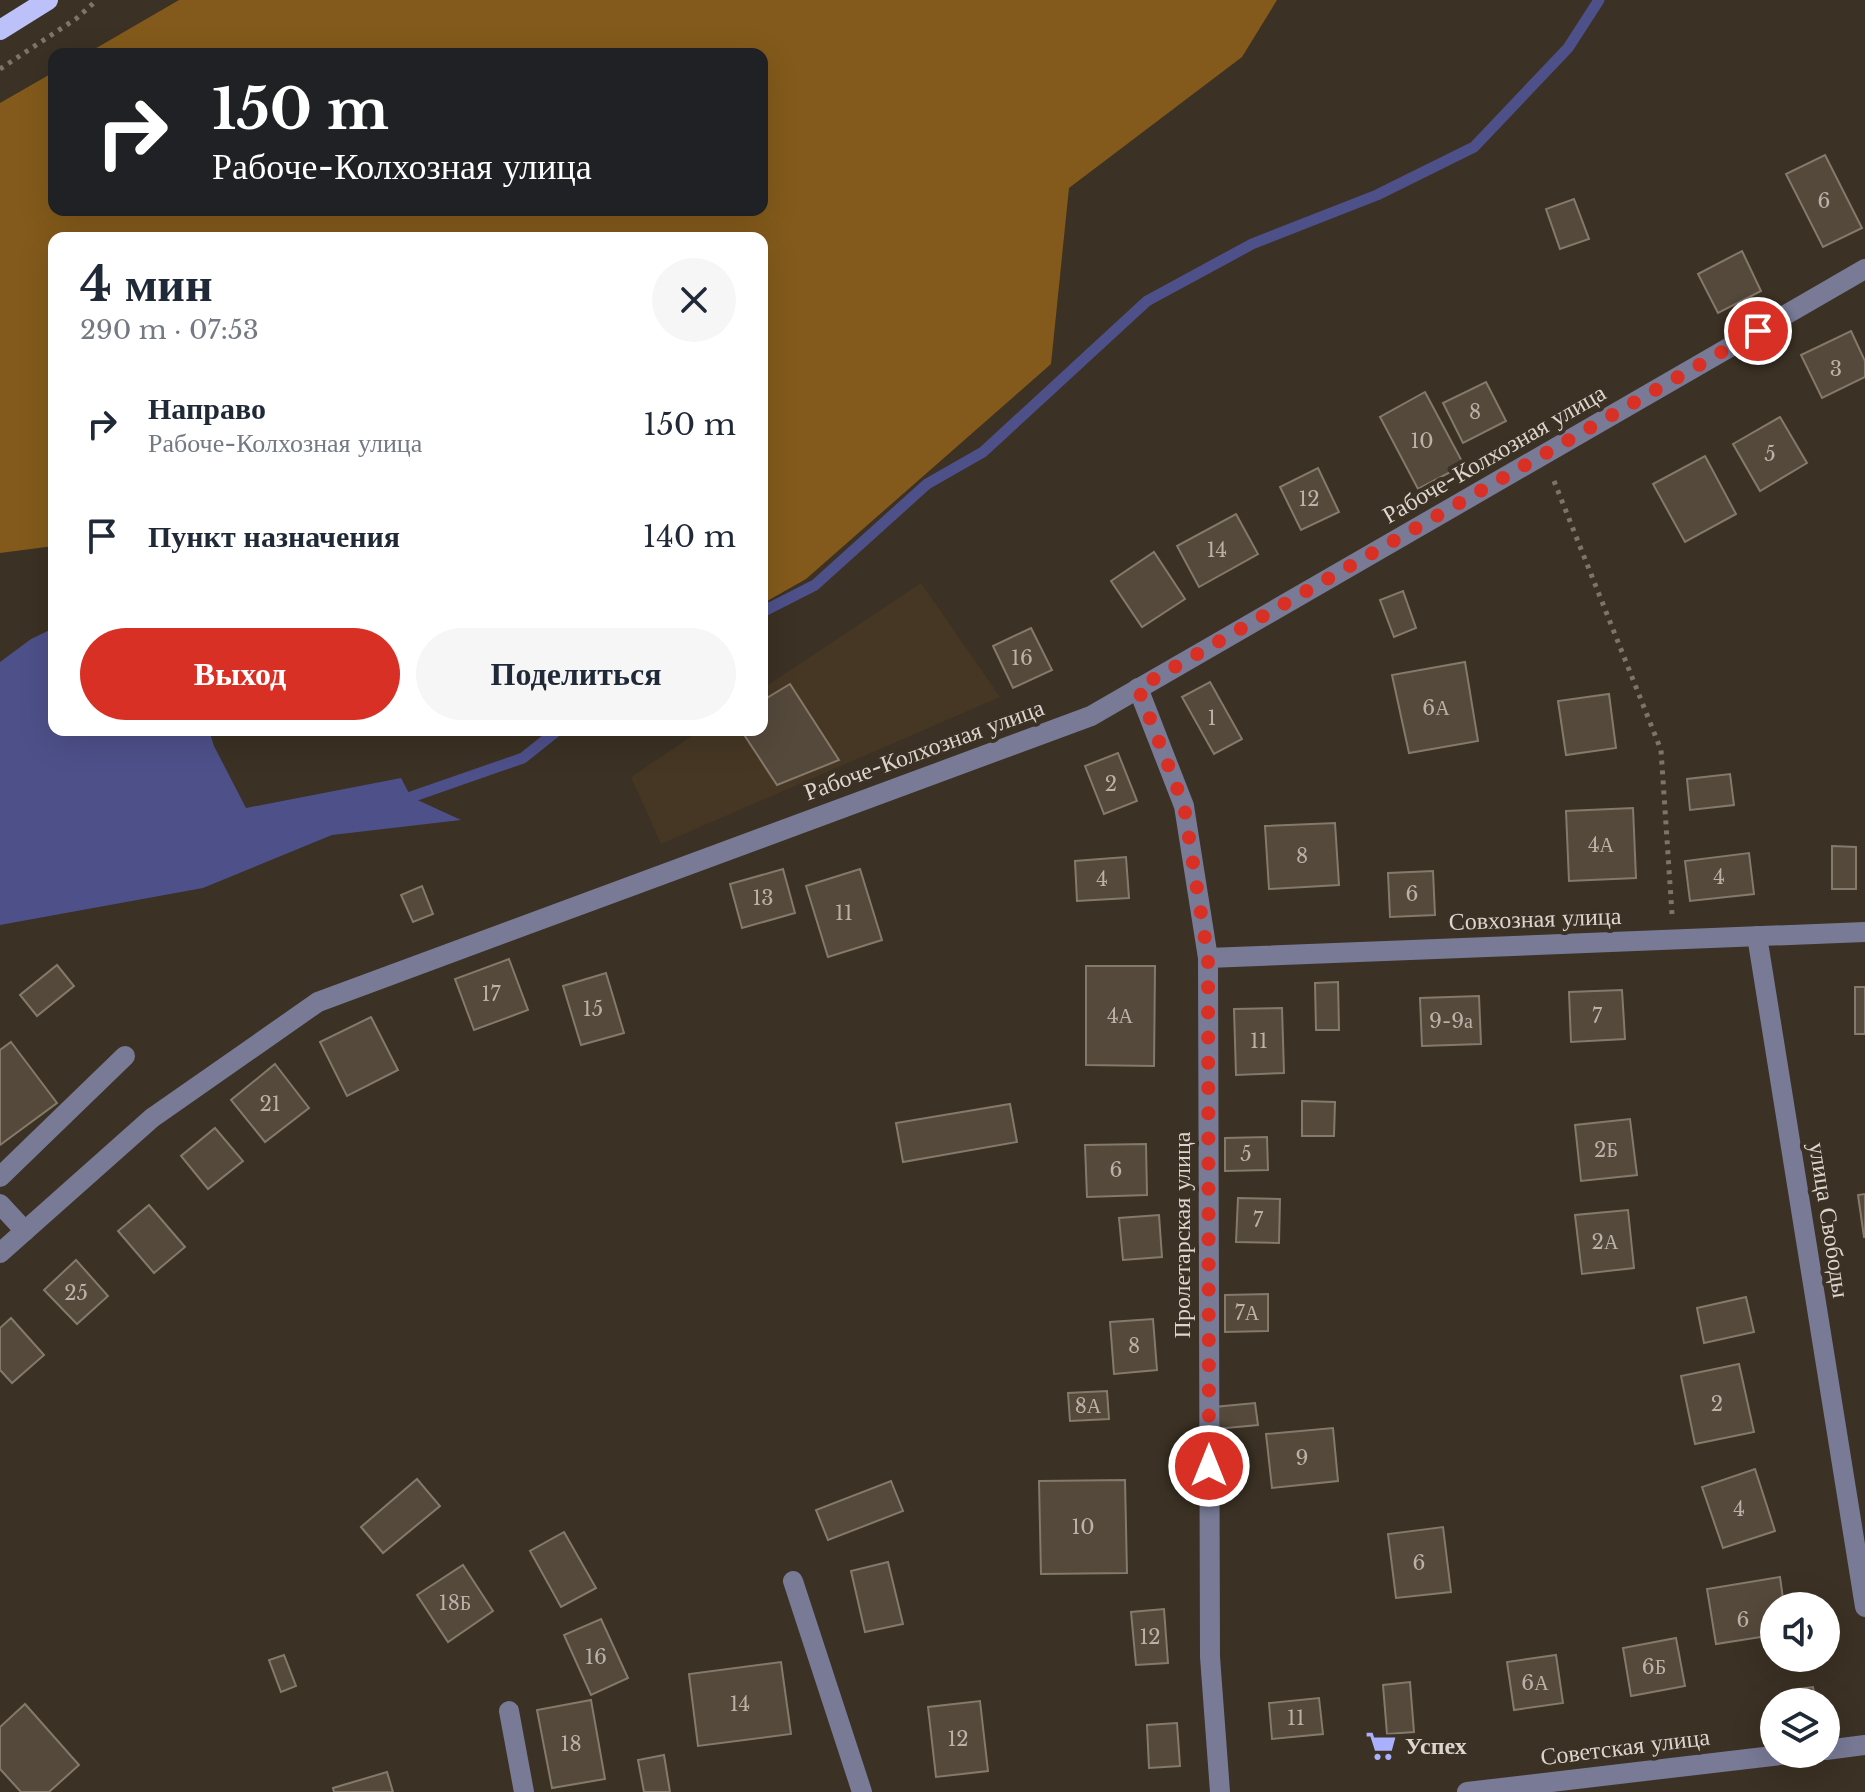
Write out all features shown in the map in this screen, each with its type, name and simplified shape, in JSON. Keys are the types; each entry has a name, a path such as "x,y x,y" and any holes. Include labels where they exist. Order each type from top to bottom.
{"main road":[{"path":"0,30 48,0"}],"street":[{"name":"Рабоче-Колхозная улица","path":"0,1253 152,1118 318,1002 1091,716 1865,269"},
{"name":"Пролетарская улица","path":"1138,688 1184,806 1208,958 1210,1657 1220,1792"},
{"name":"Совхозная улица","path":"1208,958 1865,932"},
{"name":"улица Свободы","path":"1757,936 1865,1607"},
{"path":"0,1177 125,1056"},
{"path":"0,1204 25,1231"},
{"path":"793,1581 862,1792"},
{"path":"509,1711 524,1792"},
{"path":"1840,1748 1865,1745"},
{"name":"Советская улица","path":"1467,1792 1760,1757"}],"path":[{"path":"1544,456 1661,750 1673,939"}],"shaded area":[{"path":"179,0 1277,0 1242,57 1069,188 1051,364 806,579 768,601 768,232 48,232 48,547 0,553 0,103 48,75 48,216 768,216 768,48 96,48"},
{"path":"921,583 1000,697 661,844 631,777 692,736 768,736 768,685"}],"water":[{"path":"48,631 48,736 211,736 246,808 401,778 411,797 461,820 332,835 203,888 0,925 0,662 31,639"}],"building":[{"path":"1825,155 1862,228 1823,247 1786,174"},
{"path":"1574,199 1589,239 1560,249 1546,209"},
{"path":"1742,251 1761,291 1718,313 1698,274"},
{"path":"1851,331 1865,361 1865,377 1822,398 1801,355"},
{"path":"1486,382 1506,421 1463,443 1443,403"},
{"path":"1425,392 1464,465 1418,489 1380,417"},
{"path":"1780,417 1807,463 1760,491 1733,444"},
{"path":"1705,456 1736,514 1685,542 1653,484"},
{"path":"1318,468 1339,512 1301,530 1280,487"},
{"path":"1236,514 1258,554 1199,587 1177,546"},
{"path":"1154,552 1185,599 1142,627 1111,581"},
{"path":"1403,591 1416,628 1394,637 1380,600"},
{"path":"1031,628 1052,670 1013,688 993,646"},
{"path":"1465,662 1478,741 1409,753 1392,675"},
{"path":"1210,682 1242,739 1214,754 1182,697"},
{"path":"790,684 839,760 777,785 745,736 768,736 768,697"},
{"path":"1609,694 1616,748 1566,755 1558,701"},
{"path":"1118,753 1137,801 1104,814 1085,766"},
{"path":"1730,774 1734,805 1690,810 1687,779"},
{"path":"1633,808 1636,878 1569,881 1566,811"},
{"path":"1335,823 1339,885 1269,889 1265,826"},
{"path":"1832,846 1856,847 1856,889 1832,889"},
{"path":"1749,853 1754,894 1690,901 1685,861"},
{"path":"1126,857 1129,898 1077,901 1075,861"},
{"path":"783,869 795,913 742,928 730,884"},
{"path":"860,869 882,940 828,957 806,886"},
{"path":"1433,871 1435,915 1390,917 1388,873"},
{"path":"422,886 433,914 413,922 401,895"},
{"path":"509,959 528,1010 474,1030 455,979"},
{"path":"57,965 74,986 37,1016 20,995"},
{"path":"1086,966 1155,966 1154,1066 1086,1065"},
{"path":"606,973 624,1033 581,1045 563,986"},
{"path":"1338,982 1339,1030 1316,1030 1315,983"},
{"path":"1855,987 1865,987 1865,1034 1855,1034"},
{"path":"1622,990 1625,1039 1571,1042 1569,992"},
{"path":"1479,996 1481,1044 1422,1046 1420,998"},
{"path":"1282,1008 1284,1073 1236,1075 1234,1009"},
{"path":"371,1017 398,1070 347,1096 320,1042"},
{"path":"11,1042 57,1103 0,1145 0,1050"},
{"path":"275,1064 309,1108 265,1142 231,1100"},
{"path":"1302,1101 1335,1102 1334,1136 1302,1136"},
{"path":"1010,1104 1017,1142 903,1162 896,1123"},
{"path":"1630,1119 1637,1175 1581,1181 1575,1125"},
{"path":"215,1128 243,1161 208,1189 181,1156"},
{"path":"1267,1137 1268,1170 1225,1171 1225,1138"},
{"path":"1146,1144 1147,1195 1087,1197 1085,1145"},
{"path":"1865,1194 1865,1237 1864,1237 1858,1195"},
{"path":"1238,1198 1280,1199 1279,1243 1236,1242"},
{"path":"149,1205 185,1247 154,1273 118,1231"},
{"path":"1628,1210 1634,1268 1582,1274 1575,1215"},
{"path":"1159,1215 1162,1257 1123,1260 1119,1218"},
{"path":"76,1260 108,1296 77,1324 44,1290"},
{"path":"1268,1294 1268,1331 1225,1332 1225,1295"},
{"path":"1746,1297 1754,1332 1704,1343 1697,1308"},
{"path":"11,1318 44,1355 12,1383 0,1370 0,1328"},
{"path":"1153,1319 1157,1370 1114,1374 1110,1322"},
{"path":"1739,1364 1754,1432 1695,1444 1681,1376"},
{"path":"1107,1391 1109,1419 1070,1421 1068,1393"},
{"path":"1255,1403 1258,1425 1216,1429 1214,1407"},
{"path":"1333,1428 1338,1481 1272,1488 1266,1434"},
{"path":"1755,1469 1775,1531 1723,1548 1702,1487"},
{"path":"417,1479 440,1506 383,1553 361,1527"},
{"path":"1125,1480 1127,1573 1041,1574 1039,1481"},
{"path":"891,1481 903,1511 828,1540 816,1510"},
{"path":"1443,1527 1451,1592 1396,1598 1388,1534"},
{"path":"564,1532 596,1588 561,1607 530,1551"},
{"path":"888,1562 903,1624 865,1632 851,1571"},
{"path":"463,1565 493,1611 448,1642 417,1595"},
{"path":"1780,1577 1782,1592 1760,1592 1760,1637 1716,1644 1707,1589"},
{"path":"1164,1609 1168,1663 1136,1665 1131,1612"},
{"path":"601,1619 628,1678 591,1695 564,1635"},
{"path":"1676,1638 1685,1686 1631,1696 1623,1648"},
{"path":"284,1655 296,1686 281,1692 269,1660"},
{"path":"1556,1655 1563,1703 1514,1710 1507,1662"},
{"path":"781,1662 791,1734 698,1746 689,1674"},
{"path":"1410,1682 1414,1732 1387,1734 1383,1685"},
{"path":"1319,1698 1323,1734 1272,1739 1269,1703"},
{"path":"591,1700 605,1779 552,1788 537,1710"},
{"path":"980,1701 988,1771 936,1777 928,1707"},
{"path":"25,1704 79,1765 49,1792 21,1792 0,1769 0,1727"},
{"path":"1177,1723 1180,1766 1149,1768 1147,1725"},
{"path":"664,1755 670,1792 644,1792 638,1760"},
{"path":"387,1772 393,1792 334,1792 333,1788"}],"waterway":[{"path":"768,609 815,585 927,484 983,452 1147,301 1252,244 1377,195 1474,147 1568,48 1599,0"},
{"path":"411,797 523,758 550,736"}],"place":[{"name":"Успех","path":"1381,1746"}],"route":[{"path":"1209,1466 1208,958 1184,806 1138,688 1758,331"}]}
